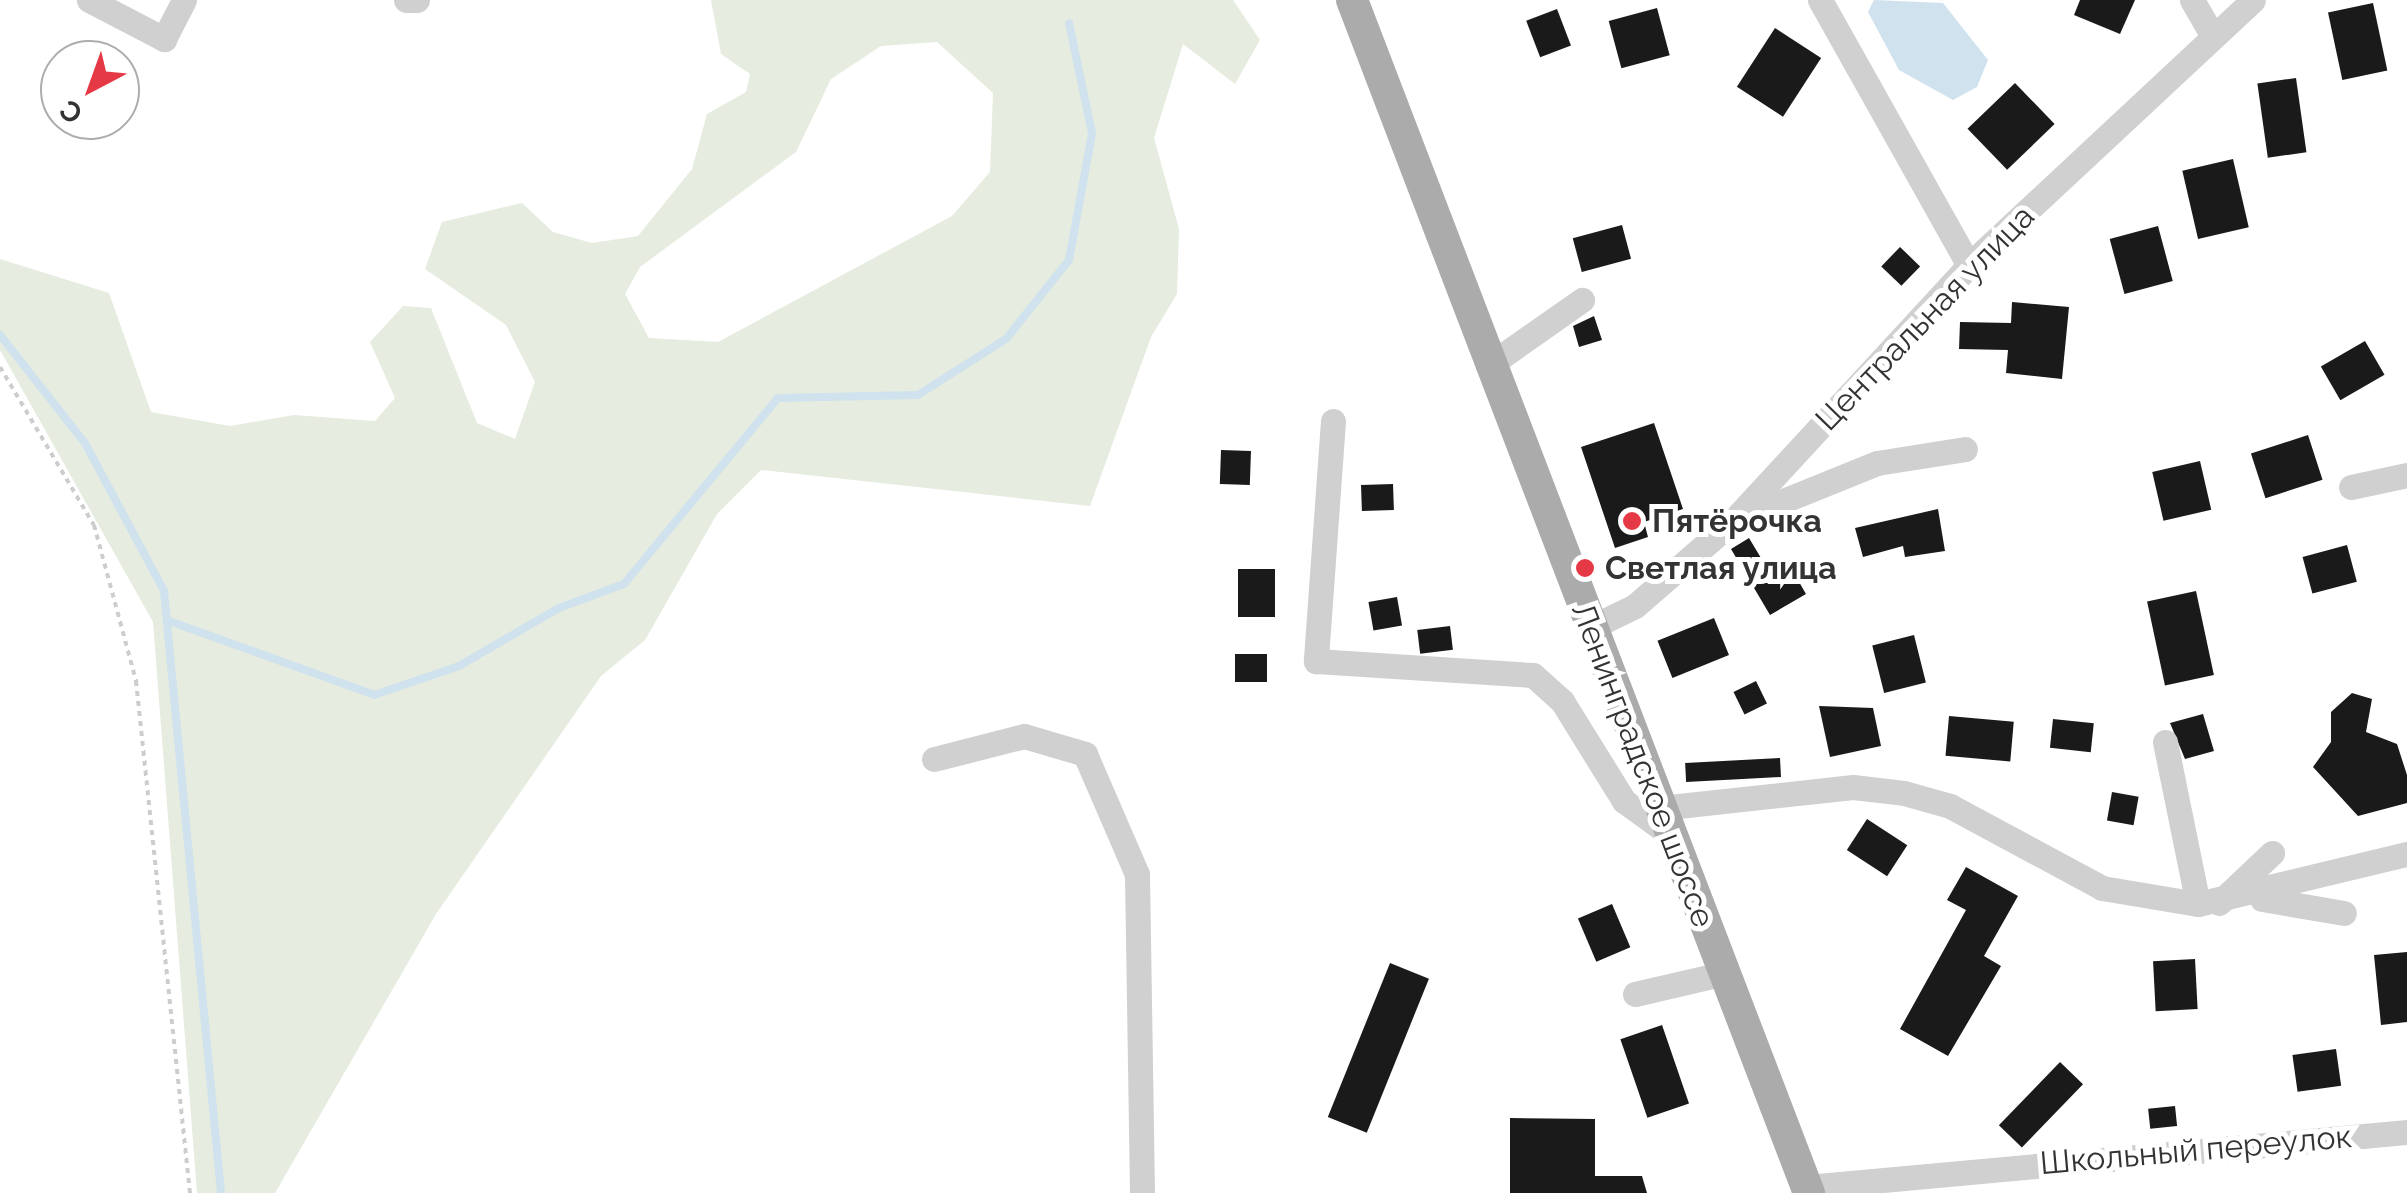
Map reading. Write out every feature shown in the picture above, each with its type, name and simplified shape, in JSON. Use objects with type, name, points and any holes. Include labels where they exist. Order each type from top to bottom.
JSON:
[{"type":"main road","name":"Ленинградское шоссе","points":[[1352,0],[1488,366],[1808,1190]]},
{"type":"street","points":[[89,0],[164,38],[184,0]]},
{"type":"street","points":[[406,0],[417,0]]},
{"type":"street","points":[[1820,0],[1969,265]]},
{"type":"street","points":[[2192,0],[2212,34]]},
{"type":"street","name":"Центральная улица","points":[[1592,627],[1635,606],[1734,520],[1969,265],[2212,34],[2253,0]]},
{"type":"street","points":[[1488,366],[1582,300]]},
{"type":"street","points":[[1334,420],[1316,661],[1533,675],[1562,701],[1624,800],[1664,821],[1835,788],[1904,793],[1950,806],[2102,888],[2208,904],[2407,854]]},
{"type":"street","points":[[1734,520],[1877,463],[1965,450]]},
{"type":"street","points":[[2351,487],[2407,475]]},
{"type":"street","points":[[934,759],[1024,736],[1085,754],[1137,874],[1142,1193]]},
{"type":"street","points":[[2165,742],[2208,904]]},
{"type":"street","points":[[2208,904],[2272,853]]},
{"type":"street","points":[[2248,897],[2344,913]]},
{"type":"street","points":[[1635,994],[1721,974]]},
{"type":"street","name":"Школьный переулок","points":[[1808,1190],[2407,1132]]},
{"type":"path","points":[[0,367],[94,526],[136,681],[190,1193]]},
{"type":"shaded area","points":[[711,0],[1233,0],[1260,40],[1235,84],[1183,44],[1154,138],[1179,229],[1177,294],[1151,337],[1090,506],[761,470],[717,514],[645,640],[601,676],[436,914],[275,1193],[197,1193],[153,622],[0,350],[0,259],[109,293],[151,412],[230,426],[294,415],[375,421],[395,398],[370,342],[403,306],[431,308],[477,423],[515,439],[535,382],[506,325],[425,269],[442,222],[522,203],[553,232],[592,243],[638,236],[692,169],[707,114],[746,92],[750,74],[721,54]],"holes":[[[937,42],[993,93],[990,172],[952,216],[718,342],[649,338],[625,294],[640,267],[796,152],[831,79],[881,46]]]},
{"type":"water","points":[[1874,0],[1943,3],[1988,60],[1977,87],[1953,100],[1899,70],[1868,12]]},
{"type":"building","points":[[2080,0],[2135,0],[2120,34],[2074,15]]},
{"type":"building","points":[[2373,3],[2387,70],[2342,80],[2328,13]]},
{"type":"building","points":[[1657,8],[1670,55],[1621,68],[1609,21]]},
{"type":"building","points":[[1557,9],[1571,45],[1540,57],[1526,21]]},
{"type":"building","points":[[1775,28],[1821,58],[1783,117],[1737,87]]},
{"type":"building","points":[[2296,78],[2306,152],[2268,158],[2257,83]]},
{"type":"building","points":[[2015,83],[2055,124],[2007,170],[1968,129]]},
{"type":"building","points":[[2233,159],[2249,227],[2198,239],[2182,171]]},
{"type":"building","points":[[1622,225],[1631,259],[1582,272],[1573,238]]},
{"type":"building","points":[[2158,226],[2173,281],[2124,294],[2110,239]]},
{"type":"building","points":[[1900,247],[1920,266],[1901,286],[1881,266]]},
{"type":"building","points":[[2012,302],[2069,307],[2062,379],[2006,373],[2008,350],[1959,349],[1960,322],[2011,323]]},
{"type":"building","points":[[1594,316],[1602,340],[1579,347],[1573,326]]},
{"type":"building","points":[[2365,341],[2384,375],[2340,400],[2321,366]]},
{"type":"building","points":[[1654,423],[1683,509],[1644,522],[1648,537],[1615,548],[1581,447]]},
{"type":"building","points":[[2308,435],[2323,480],[2265,498],[2251,454]]},
{"type":"building","points":[[1221,450],[1251,451],[1250,485],[1220,484]]},
{"type":"building","points":[[2200,461],[2211,510],[2164,521],[2152,472]]},
{"type":"building","points":[[1393,484],[1394,510],[1362,511],[1361,485]]},
{"type":"building","points":[[1938,509],[1945,551],[1905,557],[1903,546],[1863,557],[1855,528]]},
{"type":"building","points":[[1749,538],[1773,578],[1791,568],[1806,594],[1770,615],[1731,549]]},
{"type":"building","points":[[2347,545],[2357,582],[2312,594],[2303,557]]},
{"type":"building","points":[[1238,569],[1275,569],[1275,617],[1238,617]]},
{"type":"building","points":[[2196,591],[2214,675],[2165,686],[2147,601]]},
{"type":"building","points":[[1397,597],[1402,626],[1373,631],[1368,602]]},
{"type":"building","points":[[1714,618],[1729,655],[1672,678],[1657,641]]},
{"type":"building","points":[[1450,626],[1453,650],[1420,654],[1417,630]]},
{"type":"building","points":[[1914,635],[1926,683],[1884,693],[1872,645]]},
{"type":"building","points":[[1235,654],[1267,654],[1267,682],[1235,682]]},
{"type":"building","points":[[1756,681],[1767,703],[1744,714],[1734,692]]},
{"type":"building","points":[[2352,693],[2372,699],[2366,732],[2397,744],[2407,775],[2407,803],[2358,816],[2313,767],[2331,742],[2331,712]]},
{"type":"building","points":[[1819,706],[1873,708],[1881,746],[1830,757]]},
{"type":"building","points":[[2203,714],[2214,751],[2185,759],[2170,723]]},
{"type":"building","points":[[1949,716],[2014,722],[2010,762],[1946,756]]},
{"type":"building","points":[[2053,719],[2094,723],[2091,752],[2050,748]]},
{"type":"building","points":[[1780,758],[1781,777],[1686,782],[1685,763]]},
{"type":"building","points":[[2112,792],[2139,797],[2134,825],[2107,821]]},
{"type":"building","points":[[1867,819],[1907,845],[1887,876],[1847,850]]},
{"type":"building","points":[[1966,867],[2018,896],[1984,956],[2001,966],[1948,1056],[1900,1029],[1966,910],[1947,900]]},
{"type":"building","points":[[1612,904],[1630,947],[1596,962],[1578,918]]},
{"type":"building","points":[[2407,952],[2407,1022],[2381,1025],[2374,955]]},
{"type":"building","points":[[2195,959],[2198,1009],[2156,1011],[2153,961]]},
{"type":"building","points":[[1390,963],[1429,979],[1367,1133],[1328,1117]]},
{"type":"building","points":[[1662,1025],[1689,1103],[1647,1118],[1620,1039]]},
{"type":"building","points":[[2336,1049],[2341,1086],[2298,1092],[2292,1055]]},
{"type":"building","points":[[2060,1062],[2083,1084],[2022,1148],[1999,1125]]},
{"type":"building","points":[[2175,1106],[2177,1126],[2150,1129],[2148,1109]]},
{"type":"building","points":[[1510,1118],[1595,1119],[1595,1176],[1642,1176],[1647,1193],[1510,1193]]},
{"type":"waterway","points":[[169,621],[374,695],[459,666],[559,608],[624,584],[778,398],[918,395],[1006,339],[1069,260],[1092,133],[1069,23]]},
{"type":"waterway","points":[[0,335],[85,443],[164,591],[221,1193]]},
{"type":"place","name":"Пятёрочка","points":[[1632,521]]},
{"type":"place","name":"Светлая улица","points":[[1585,568]]}]
